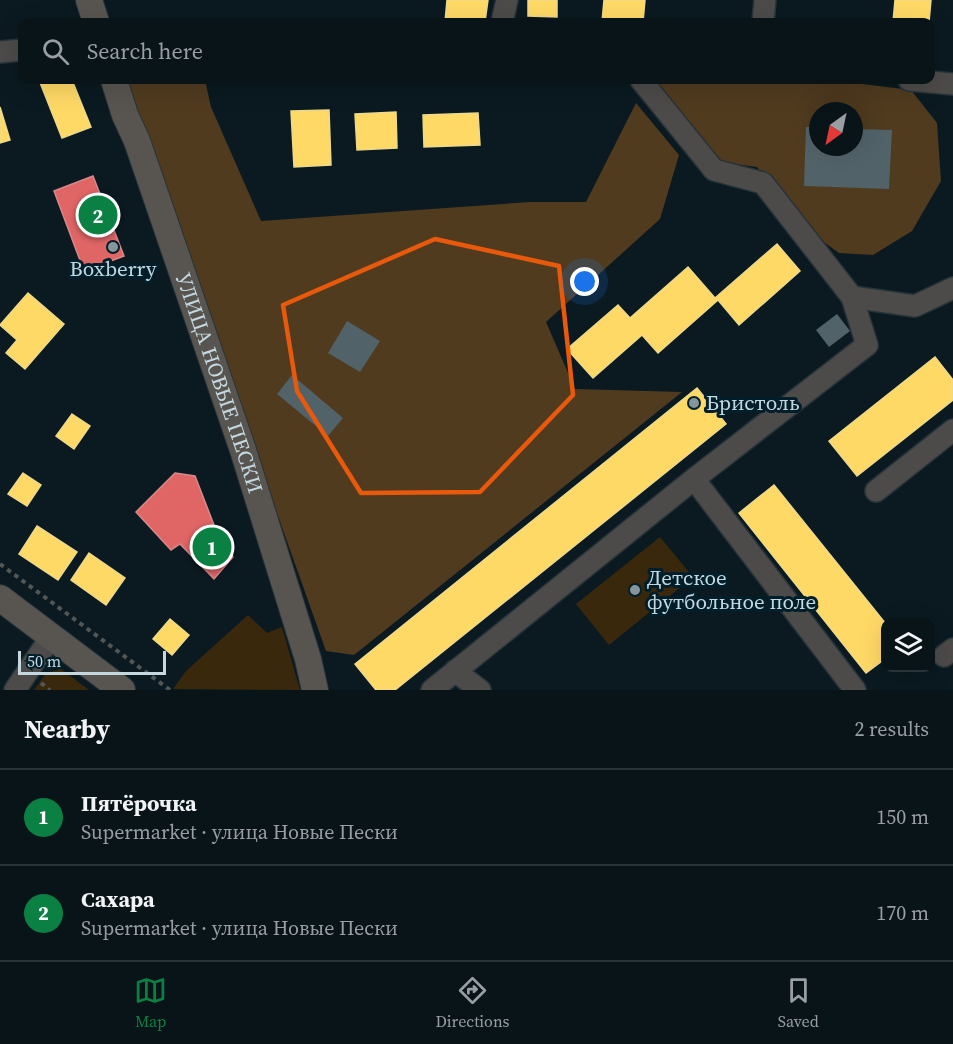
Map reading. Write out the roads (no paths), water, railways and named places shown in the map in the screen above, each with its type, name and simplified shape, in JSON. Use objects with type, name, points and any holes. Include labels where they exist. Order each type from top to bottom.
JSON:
[{"type":"main road","points":[[89,0],[95,18]]},
{"type":"main road","name":"УЛИЦА НОВЫЕ ПЕСКИ","points":[[115,84],[243,450],[308,659],[315,690]]},
{"type":"main road","points":[[0,598],[122,690]]},
{"type":"street","points":[[503,18],[507,0]]},
{"type":"street","points":[[763,18],[765,0]]},
{"type":"street","points":[[0,52],[18,50]]},
{"type":"street","points":[[935,82],[953,84]]},
{"type":"street","points":[[432,690],[694,479],[867,345],[852,297],[763,183],[714,170],[644,84]]},
{"type":"street","points":[[852,297],[915,306],[953,288]]},
{"type":"street","points":[[876,491],[953,430]]},
{"type":"street","points":[[694,479],[855,690]]},
{"type":"street","points":[[15,690],[51,637]]},
{"type":"street","points":[[455,671],[480,690]]},
{"type":"place","name":"Сахара","points":[[98,215]]},
{"type":"place","name":"Boxberry","points":[[113,247]]},
{"type":"place","name":"Бристоль","points":[[694,403]]},
{"type":"place","name":"Пятёрочка","points":[[212,547]]},
{"type":"place","name":"Детское футбольное поле","points":[[635,590]]}]
